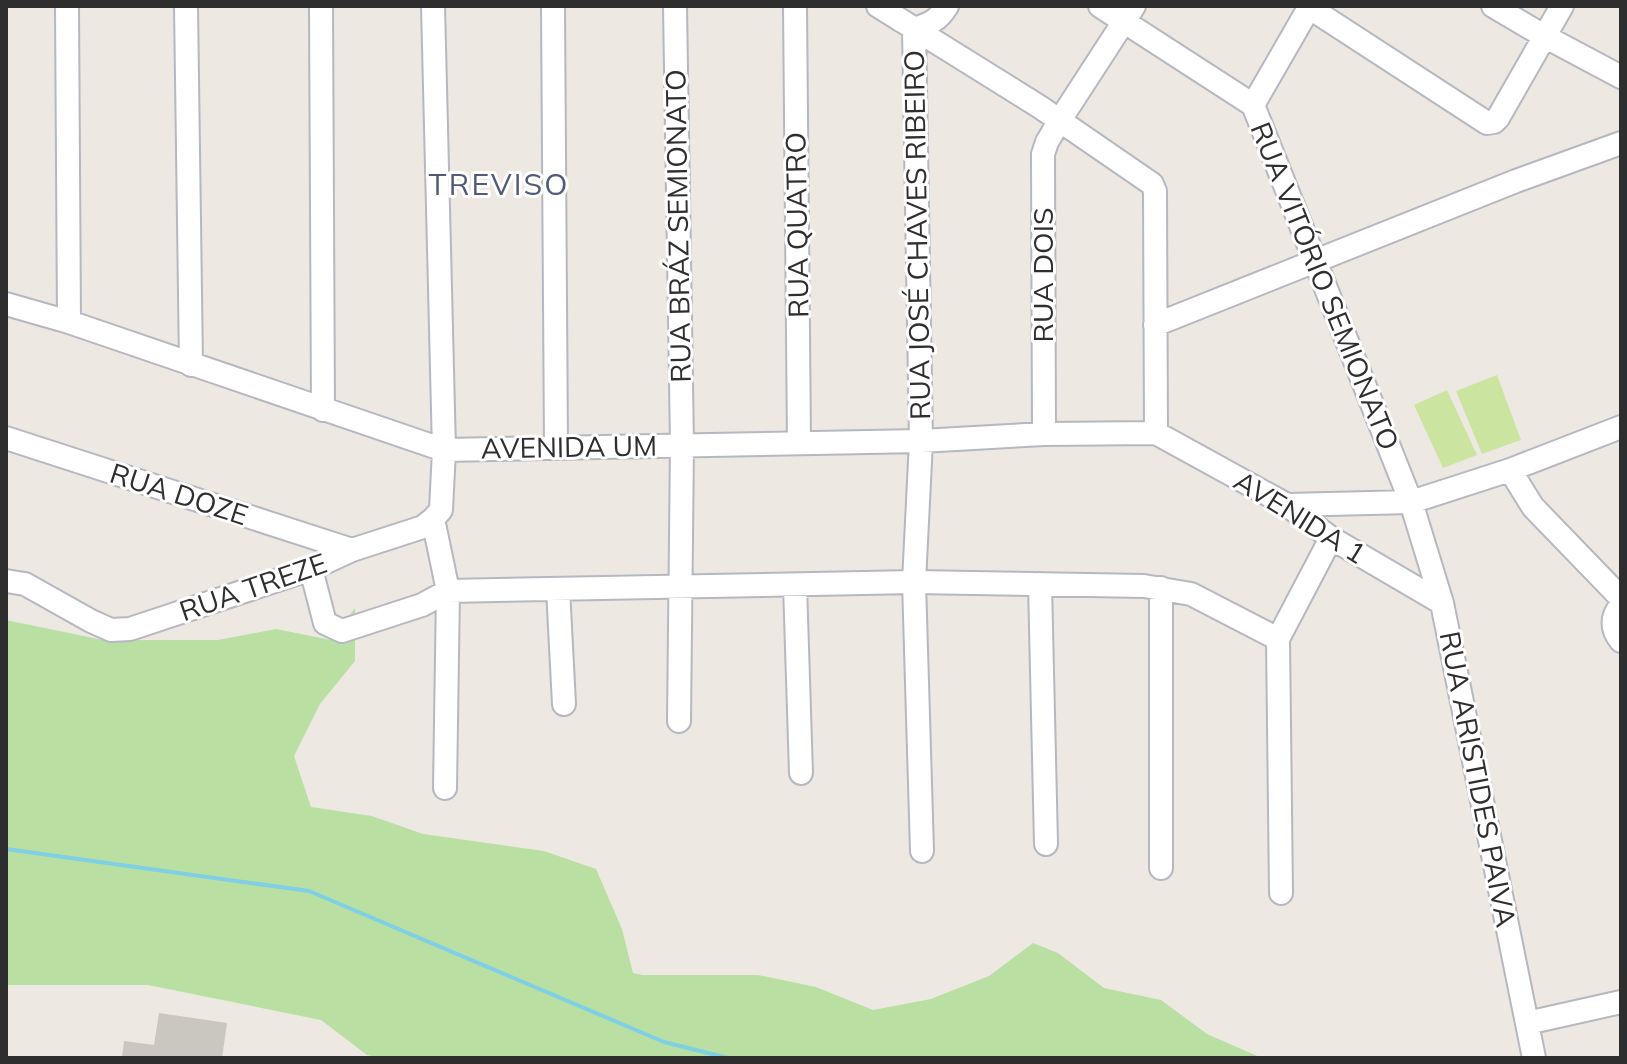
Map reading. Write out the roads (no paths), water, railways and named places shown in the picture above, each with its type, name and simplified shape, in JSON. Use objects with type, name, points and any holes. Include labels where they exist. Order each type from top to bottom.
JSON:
[{"type":"street","points":[[67,6],[69,322]]},
{"type":"street","points":[[186,6],[191,365]]},
{"type":"street","points":[[321,6],[323,410]]},
{"type":"street","points":[[433,6],[444,450],[441,510],[433,519],[448,591],[445,788]]},
{"type":"street","points":[[553,6],[556,447]]},
{"type":"street","name":"RUA BRÁZ SEMIONATO","points":[[675,6],[682,445],[679,721]]},
{"type":"street","name":"RUA QUATRO","points":[[795,6],[799,443]]},
{"type":"street","points":[[878,6],[1060,120],[1152,184],[1155,191],[1156,433]]},
{"type":"street","points":[[914,29],[933,23],[947,6]]},
{"type":"street","name":"RUA VITÓRIO SEMIONATO","points":[[1100,6],[1129,14],[1253,105],[1411,502]]},
{"type":"street","points":[[1253,105],[1309,6],[1487,123],[1494,122],[1562,6]]},
{"type":"street","points":[[1493,6],[1621,77]]},
{"type":"street","name":"RUA DOIS","points":[[1044,434],[1043,154],[1060,120],[1129,14]]},
{"type":"street","name":"RUA JOSÉ CHAVES RIBEIRO","points":[[914,29],[921,441],[914,582],[922,851]]},
{"type":"street","points":[[1155,325],[1516,181],[1621,143]]},
{"type":"street","name":"AVENIDA UM","points":[[6,304],[69,322],[444,450],[1156,433]]},
{"type":"street","points":[[1287,505],[1411,502],[1510,470],[1621,427]]},
{"type":"street","name":"AVENIDA 1","points":[[1156,433],[1287,505],[1331,538],[1442,603]]},
{"type":"street","name":"RUA DOZE","points":[[6,438],[352,550]]},
{"type":"street","points":[[1510,470],[1533,507],[1621,598]]},
{"type":"street","name":"RUA ARISTIDES PAIVA","points":[[1411,502],[1442,603],[1534,1058]]},
{"type":"street","name":"RUA TREZE","points":[[6,581],[25,584],[111,630],[130,629],[311,569],[352,550],[423,527],[433,519]]},
{"type":"street","points":[[1281,893],[1278,639],[1331,538]]},
{"type":"street","points":[[311,569],[325,623],[342,631],[422,605],[448,591],[914,582],[1161,588],[1191,594],[1278,639]]},
{"type":"street","points":[[1040,584],[1046,844]]},
{"type":"street","points":[[795,585],[801,773]]},
{"type":"street","points":[[1161,588],[1161,868]]},
{"type":"street","points":[[558,589],[564,704]]},
{"type":"street","points":[[1621,605],[1615,612],[1613,626],[1621,641]]},
{"type":"street","points":[[1527,1023],[1621,1002]]},
{"type":"waterway","points":[[6,849],[309,891],[664,1042],[728,1058]]},
{"type":"district","name":"TREVISO","points":[[499,185]]}]
